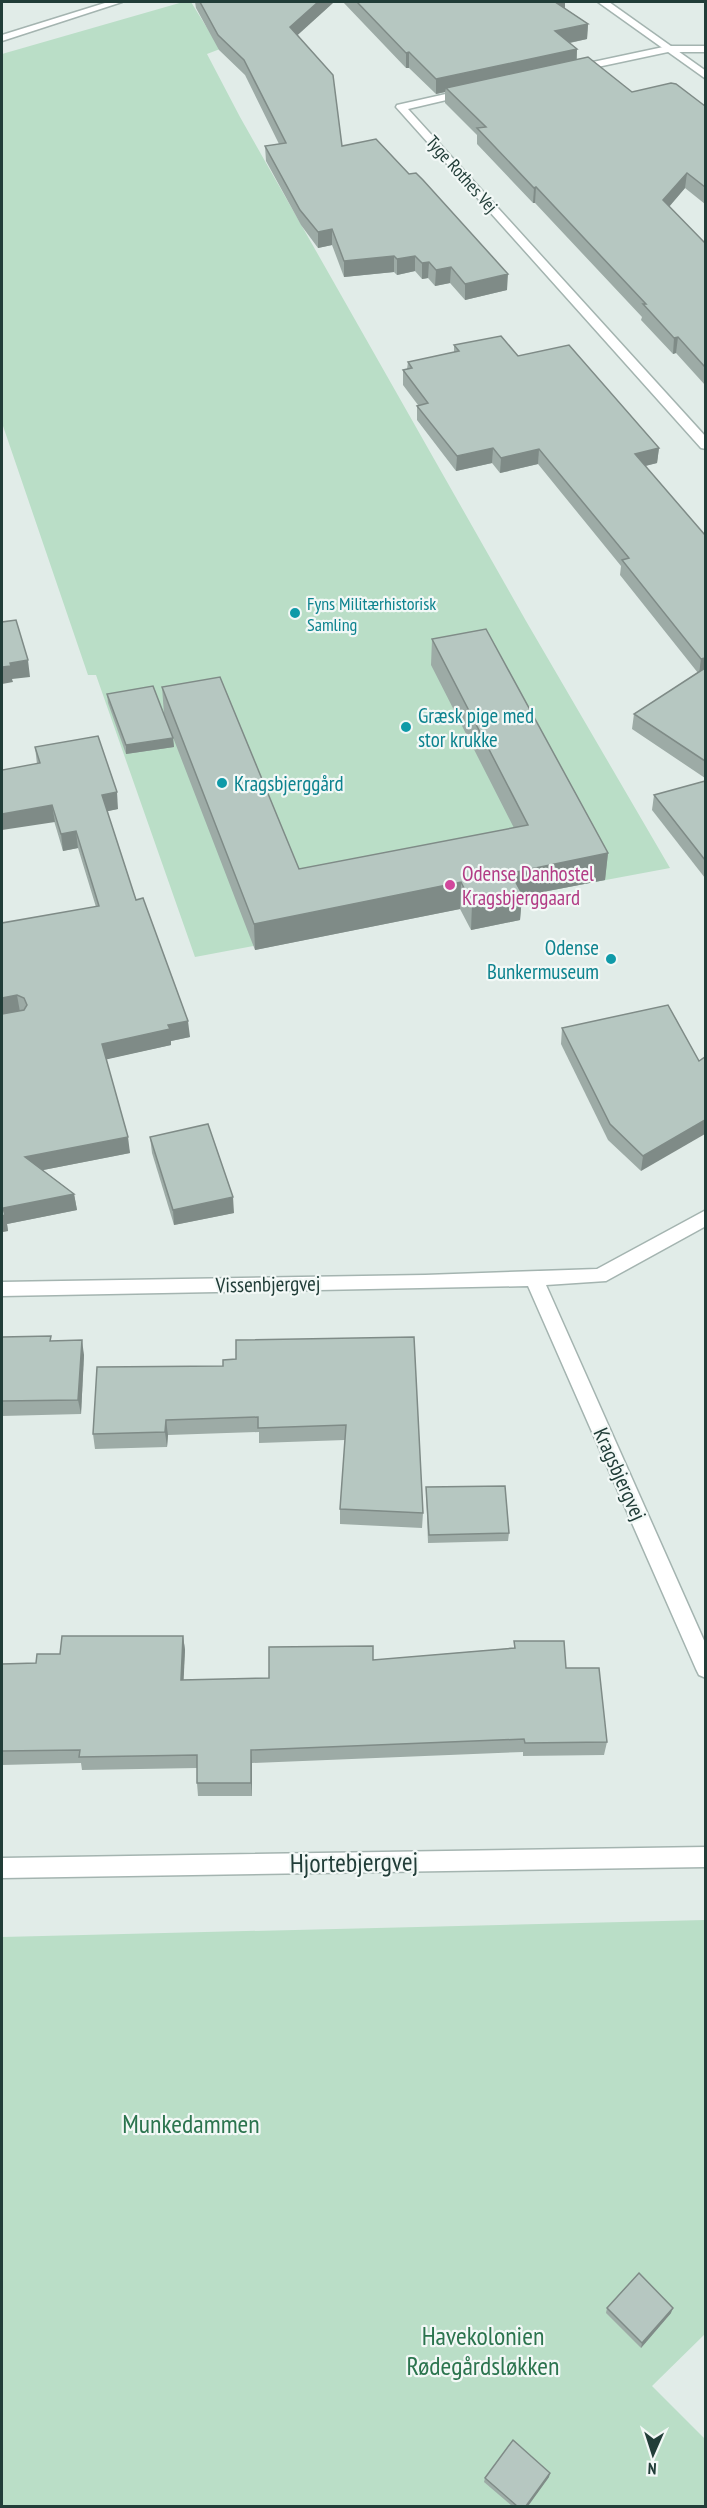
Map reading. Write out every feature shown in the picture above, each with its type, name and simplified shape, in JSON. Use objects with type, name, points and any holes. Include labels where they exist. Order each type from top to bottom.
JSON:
[{"type":"street","points":[[2,38],[117,2]]},
{"type":"street","points":[[603,2],[705,76]]},
{"type":"street","points":[[558,73],[668,49],[705,49]]},
{"type":"street","name":"Tyge Rothes Vej","points":[[480,90],[401,107],[705,445]]},
{"type":"street","name":"Vissenbjergvej","points":[[2,1289],[600,1276],[705,1217]]},
{"type":"street","name":"Kragsbjergvej","points":[[534,1278],[705,1669]]},
{"type":"street","name":"Hjortebjergvej","points":[[2,1868],[705,1857]]},
{"type":"green space","points":[[183,2],[191,2],[220,49],[207,54],[240,117],[526,621],[670,868],[195,957],[96,675],[88,675],[2,423],[2,54]]},
{"type":"green space","name":"Munkedammen","points":[[705,1920],[705,2334],[652,2386],[705,2439],[705,2506],[2,2506],[2,1937]]},
{"type":"building","points":[[200,2],[318,2],[290,27],[333,75],[342,146],[376,139],[409,174],[416,173],[423,180],[508,274],[465,284],[451,267],[436,270],[429,262],[422,263],[415,256],[344,261],[332,229],[318,232],[300,210],[265,146],[286,143],[244,60],[218,35]]},
{"type":"building","points":[[357,2],[555,2],[588,24],[555,31],[577,49],[436,79],[409,52],[406,53]]},
{"type":"building","points":[[588,57],[632,92],[671,83],[676,84],[705,106],[705,187],[687,173],[663,200],[705,243],[705,367],[678,337],[674,338],[643,304],[646,304],[477,128],[486,127],[446,88]]},
{"type":"building","points":[[501,336],[518,356],[569,345],[659,448],[635,454],[705,535],[705,658],[701,659],[622,560],[629,558],[539,449],[501,458],[493,448],[457,456],[417,406],[428,403],[403,370],[412,368],[408,362],[459,351],[454,345]]},
{"type":"building","points":[[16,620],[28,660],[2,667],[2,622]]},
{"type":"building","name":"Kragsbjerggård","points":[[486,629],[608,853],[511,873],[522,894],[472,904],[461,882],[254,924],[162,687],[220,677],[299,869],[528,825],[432,639]]},
{"type":"building","points":[[705,668],[705,761],[634,714]]},
{"type":"building","points":[[153,686],[173,738],[126,745],[107,694]]},
{"type":"building","points":[[98,736],[117,792],[102,795],[136,900],[143,898],[188,1021],[168,1025],[170,1029],[102,1044],[128,1137],[25,1157],[74,1194],[3,1208],[5,1215],[2,1216],[2,1014],[24,1010],[27,1005],[24,998],[17,995],[2,998],[2,923],[99,906],[76,831],[61,834],[52,805],[2,814],[2,770],[40,763],[35,747]]},
{"type":"building","points":[[705,781],[705,860],[654,795]]},
{"type":"building","points":[[668,1005],[699,1061],[705,1057],[705,1120],[643,1156],[610,1124],[562,1028]]},
{"type":"building","points":[[208,1124],[233,1197],[173,1210],[150,1137]]},
{"type":"building","points":[[51,1336],[50,1341],[82,1340],[78,1400],[2,1401],[2,1337]]},
{"type":"building","points":[[414,1337],[423,1513],[340,1509],[346,1425],[258,1428],[258,1417],[166,1420],[165,1432],[93,1434],[97,1367],[223,1366],[223,1360],[236,1359],[236,1340]]},
{"type":"building","points":[[505,1486],[509,1533],[429,1535],[426,1487]]},
{"type":"building","points":[[62,1636],[183,1636],[181,1680],[269,1678],[269,1647],[373,1646],[373,1660],[515,1648],[514,1641],[564,1641],[566,1668],[599,1668],[607,1742],[525,1743],[524,1739],[251,1750],[251,1783],[197,1783],[197,1755],[79,1757],[80,1750],[2,1751],[2,1664],[36,1663],[37,1654],[60,1654]]},
{"type":"building","points":[[639,2273],[673,2308],[642,2343],[607,2308]]},
{"type":"building","points":[[513,2440],[550,2473],[526,2506],[517,2506],[485,2478]]},
{"type":"place","name":"Fyns Militærhistorisk Samling","points":[[295,613]]},
{"type":"place","name":"Græsk pige med stor krukke","points":[[406,727]]},
{"type":"place","name":"Kragsbjerggård","points":[[222,783]]},
{"type":"place","name":"Odense Danhostel Kragsbjerggaard","points":[[450,885]]},
{"type":"place","name":"Odense Bunkermuseum","points":[[611,959]]},
{"type":"park label","name":"Havekolonien Rødegårdsløkken","points":[[483,2350]]}]
